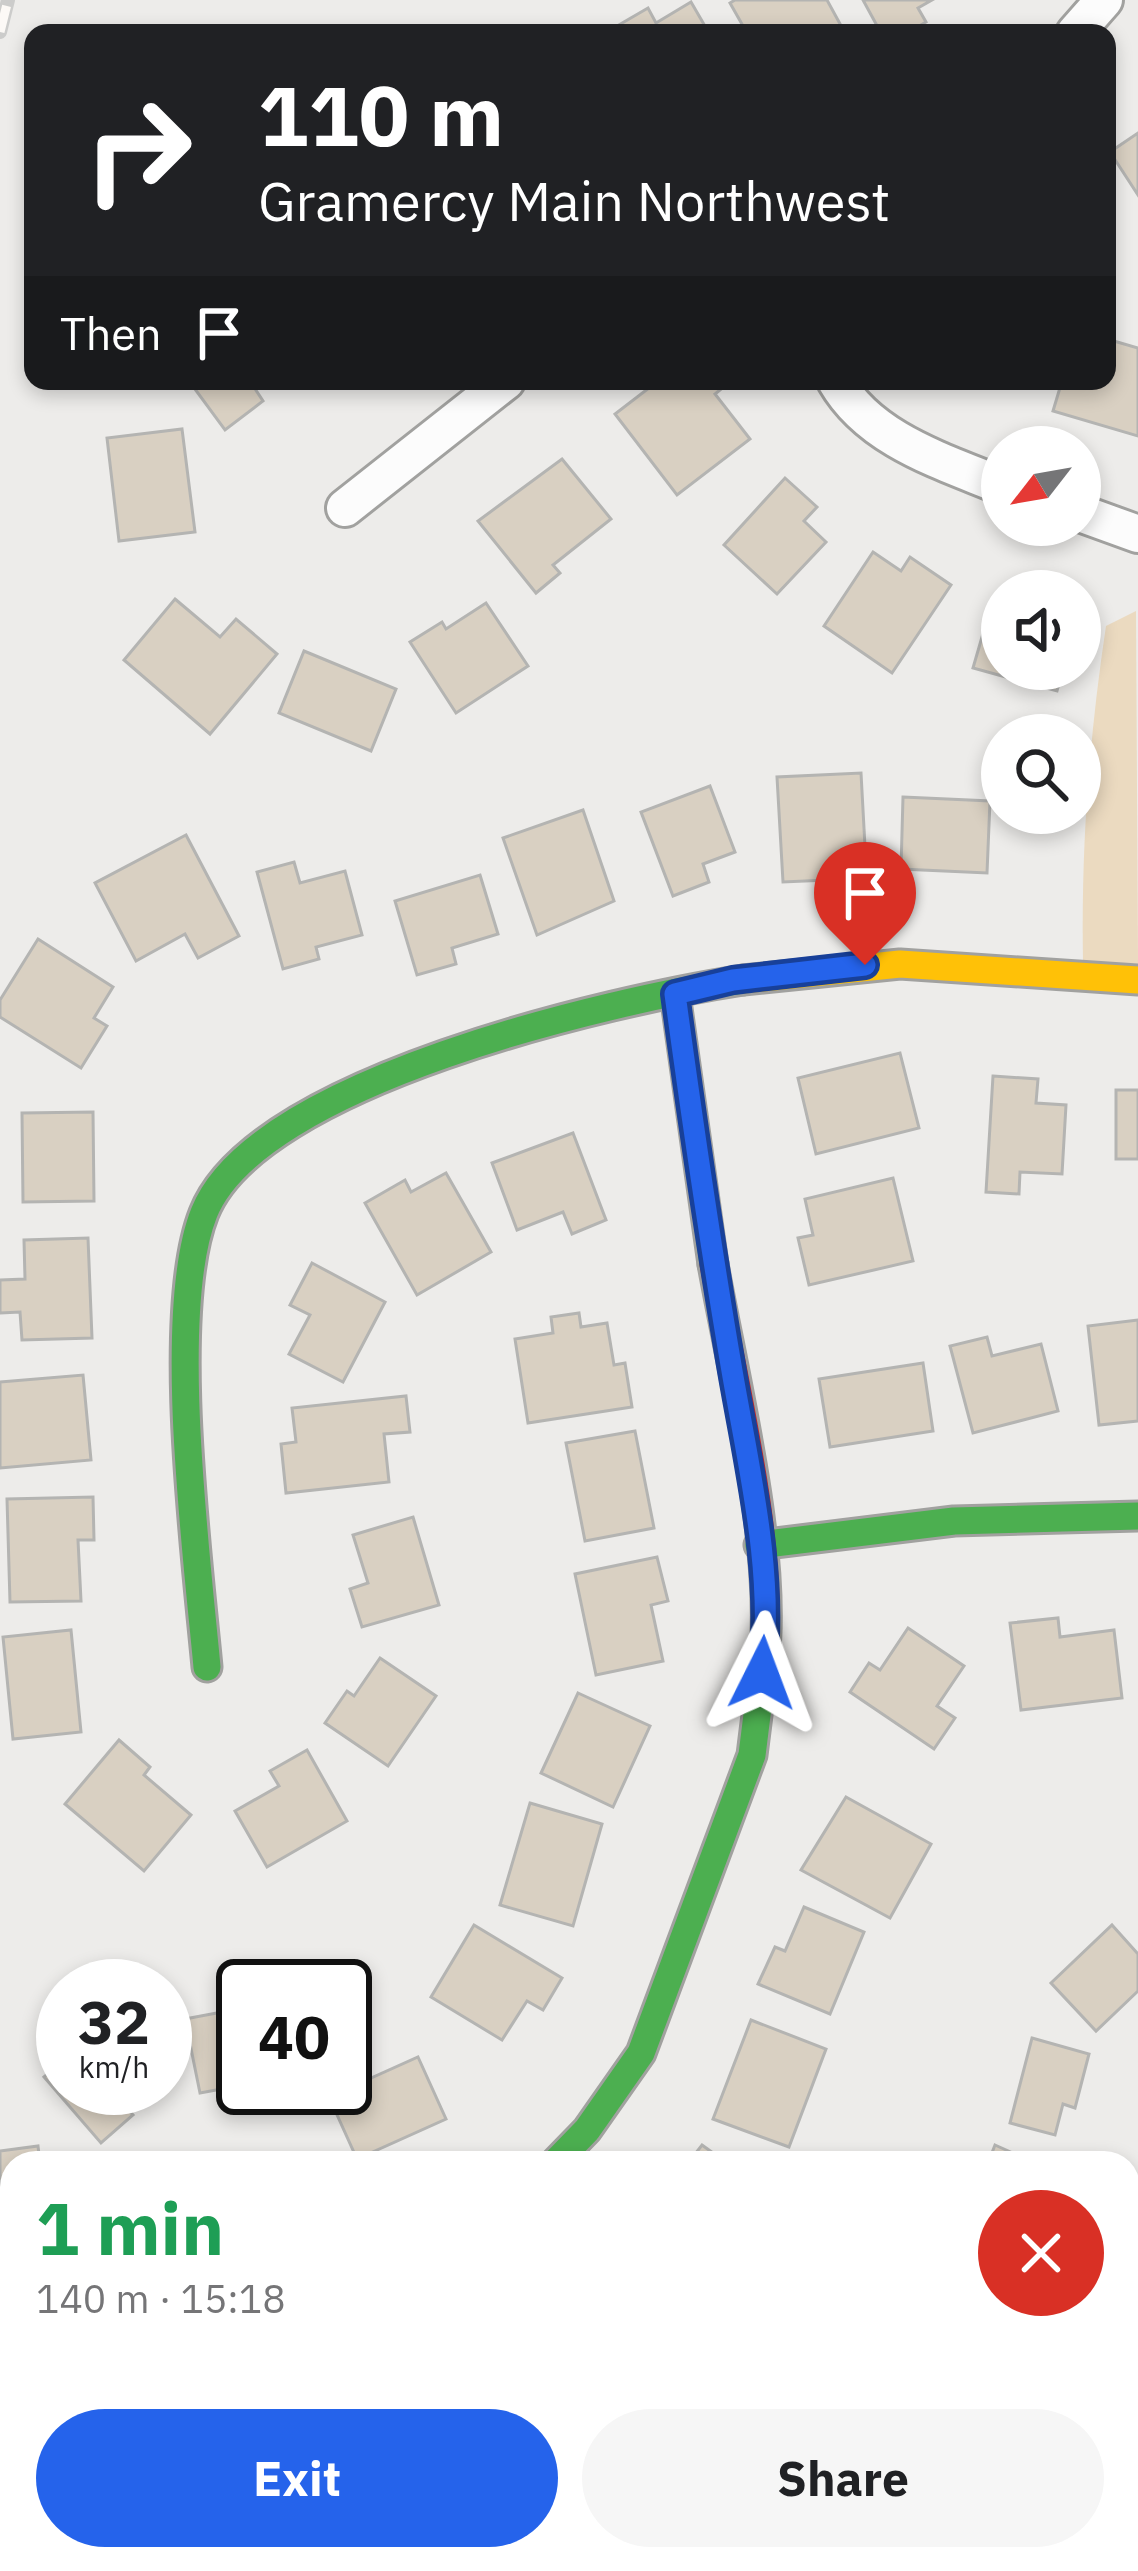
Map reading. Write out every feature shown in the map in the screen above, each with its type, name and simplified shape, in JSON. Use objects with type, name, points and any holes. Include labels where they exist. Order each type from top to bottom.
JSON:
[{"type":"street","points":[[1083,24],[1104,0]]},
{"type":"street","points":[[345,508],[495,390]]},
{"type":"street","points":[[841,390],[849,404],[901,443],[981,477]]},
{"type":"street","points":[[1101,521],[1138,534]]},
{"type":"street","points":[[207,1667],[185,1428],[191,1281],[205,1209],[232,1168],[285,1125],[381,1079],[539,1027],[733,980],[865,965],[1011,967],[1138,980]]},
{"type":"street","points":[[567,2151],[641,2053],[752,1755],[767,1632],[759,1545],[675,994]]},
{"type":"street","points":[[759,1545],[954,1521],[1138,1516]]},
{"type":"shaded area","points":[[1136,611],[1138,964],[1083,961],[1085,834],[1101,834],[1101,714],[1095,714],[1106,626]]},
{"type":"building","points":[[827,0],[840,24],[742,24],[730,3]]},
{"type":"building","points":[[863,0],[932,0],[918,8],[926,22],[923,24],[876,24]]},
{"type":"building","points":[[691,2],[704,24],[620,24],[648,8],[656,23]]},
{"type":"building","points":[[1138,133],[1138,195],[1116,161],[1116,148]]},
{"type":"building","points":[[1116,342],[1138,348],[1138,436],[1053,411],[1059,390],[1116,390]]},
{"type":"building","points":[[196,390],[256,390],[263,401],[225,430]]},
{"type":"building","points":[[646,390],[720,390],[715,394],[750,439],[677,495],[615,414]]},
{"type":"building","points":[[182,429],[195,532],[119,541],[107,438]]},
{"type":"building","points":[[562,459],[611,519],[553,565],[560,573],[536,593],[478,521]]},
{"type":"building","points":[[785,478],[817,507],[804,521],[826,542],[777,594],[724,545]]},
{"type":"building","points":[[873,552],[901,571],[910,557],[951,585],[892,673],[824,626]]},
{"type":"building","points":[[175,599],[220,637],[236,619],[277,654],[210,734],[124,660]]},
{"type":"building","points":[[486,603],[528,666],[456,713],[410,642],[442,622],[446,629]]},
{"type":"building","points":[[981,640],[981,670],[973,668]]},
{"type":"building","points":[[304,651],[396,689],[371,751],[279,713]]},
{"type":"building","points":[[861,773],[866,865],[826,867],[827,880],[783,882],[777,777]]},
{"type":"building","points":[[710,786],[735,852],[703,864],[709,882],[673,896],[641,812]]},
{"type":"building","points":[[903,797],[981,801],[981,834],[989,834],[987,873],[901,869]]},
{"type":"building","points":[[583,810],[614,901],[537,935],[503,838]]},
{"type":"building","points":[[186,835],[239,936],[198,958],[185,934],[136,961],[95,883]]},
{"type":"building","points":[[294,862],[300,883],[345,871],[362,935],[316,947],[319,959],[283,969],[257,872]]},
{"type":"building","points":[[480,875],[498,934],[452,948],[456,964],[417,975],[395,901]]},
{"type":"building","points":[[38,939],[113,987],[94,1018],[107,1026],[81,1068],[0,1017],[0,1000]]},
{"type":"building","points":[[900,1053],[919,1128],[816,1154],[798,1078]]},
{"type":"building","points":[[993,1076],[1038,1079],[1036,1103],[1066,1105],[1062,1174],[1020,1172],[1019,1194],[986,1192]]},
{"type":"building","points":[[1116,1090],[1138,1090],[1138,1159],[1116,1159]]},
{"type":"building","points":[[93,1112],[94,1201],[23,1202],[22,1113]]},
{"type":"building","points":[[573,1133],[606,1220],[572,1234],[563,1212],[517,1230],[492,1163]]},
{"type":"building","points":[[446,1173],[491,1252],[417,1295],[365,1203],[405,1180],[411,1192]]},
{"type":"building","points":[[893,1178],[913,1261],[809,1285],[798,1238],[813,1235],[805,1199]]},
{"type":"building","points":[[88,1238],[92,1338],[22,1340],[20,1312],[0,1313],[0,1280],[25,1279],[24,1240]]},
{"type":"building","points":[[312,1263],[385,1302],[343,1382],[289,1354],[310,1315],[290,1305]]},
{"type":"building","points":[[579,1313],[581,1327],[607,1323],[614,1365],[625,1363],[632,1407],[528,1423],[515,1339],[553,1333],[551,1317]]},
{"type":"building","points":[[1138,1320],[1138,1421],[1099,1425],[1088,1326]]},
{"type":"building","points":[[987,1337],[992,1356],[1041,1344],[1058,1411],[973,1433],[950,1346]]},
{"type":"building","points":[[923,1363],[933,1431],[830,1447],[819,1379]]},
{"type":"building","points":[[83,1375],[91,1460],[0,1468],[0,1382]]},
{"type":"building","points":[[406,1396],[410,1432],[384,1434],[389,1482],[286,1493],[281,1444],[296,1442],[292,1408]]},
{"type":"building","points":[[635,1431],[654,1528],[585,1541],[566,1443]]},
{"type":"building","points":[[93,1497],[94,1540],[78,1540],[81,1601],[10,1602],[7,1499]]},
{"type":"building","points":[[413,1517],[439,1605],[362,1627],[350,1589],[368,1583],[353,1535]]},
{"type":"building","points":[[657,1557],[668,1601],[651,1605],[663,1661],[596,1675],[575,1574]]},
{"type":"building","points":[[1058,1618],[1060,1637],[1114,1630],[1122,1698],[1021,1710],[1010,1623]]},
{"type":"building","points":[[908,1628],[964,1666],[937,1706],[955,1718],[934,1749],[850,1692],[869,1663],[880,1670]]},
{"type":"building","points":[[71,1630],[81,1732],[13,1739],[3,1637]]},
{"type":"building","points":[[380,1658],[436,1696],[388,1766],[325,1723],[347,1691],[354,1696]]},
{"type":"building","points":[[578,1693],[650,1726],[613,1807],[541,1773]]},
{"type":"building","points":[[119,1740],[150,1767],[144,1775],[191,1815],[144,1871],[65,1804]]},
{"type":"building","points":[[307,1750],[347,1821],[267,1867],[235,1811],[279,1786],[270,1771]]},
{"type":"building","points":[[846,1797],[931,1844],[890,1918],[801,1870]]},
{"type":"building","points":[[530,1803],[602,1824],[573,1926],[500,1905]]},
{"type":"building","points":[[804,1907],[864,1932],[830,2014],[758,1984],[775,1947],[785,1951]]},
{"type":"building","points":[[474,1925],[562,1978],[543,2010],[527,2001],[502,2040],[431,1997]]},
{"type":"building","points":[[1112,1925],[1138,1954],[1138,1991],[1096,2031],[1051,1983]]},
{"type":"building","points":[[216,2013],[216,2090],[200,2093],[192,2054],[192,2018]]},
{"type":"building","points":[[751,2020],[826,2049],[789,2147],[713,2119]]},
{"type":"building","points":[[1032,2038],[1089,2054],[1075,2108],[1063,2104],[1055,2135],[1010,2123]]},
{"type":"building","points":[[418,2057],[446,2119],[375,2151],[353,2151],[337,2115],[372,2115],[372,2078]]},
{"type":"building","points":[[77,2115],[133,2115],[101,2143]]},
{"type":"building","points":[[38,2146],[39,2151],[0,2151]]},
{"type":"railway","points":[[0,32],[8,0]]},
{"type":"traffic: fast","points":[[207,1667],[187,1436],[187,1310],[204,1213],[237,1166],[292,1124],[363,1087],[445,1054],[612,1006],[743,980]]},
{"type":"traffic: fast","points":[[675,994],[713,1264]]},
{"type":"traffic: fast","points":[[759,1545],[954,1521],[1138,1516]]},
{"type":"traffic: fast","points":[[567,2151],[641,2053],[752,1755],[764,1659]]},
{"type":"traffic: slow","points":[[743,980],[900,964],[1138,980]]},
{"type":"traffic: jam","points":[[713,1264],[759,1515],[764,1659]]},
{"type":"route","points":[[762,1673],[767,1632],[755,1507],[702,1198],[675,994],[733,980],[865,965]]}]
